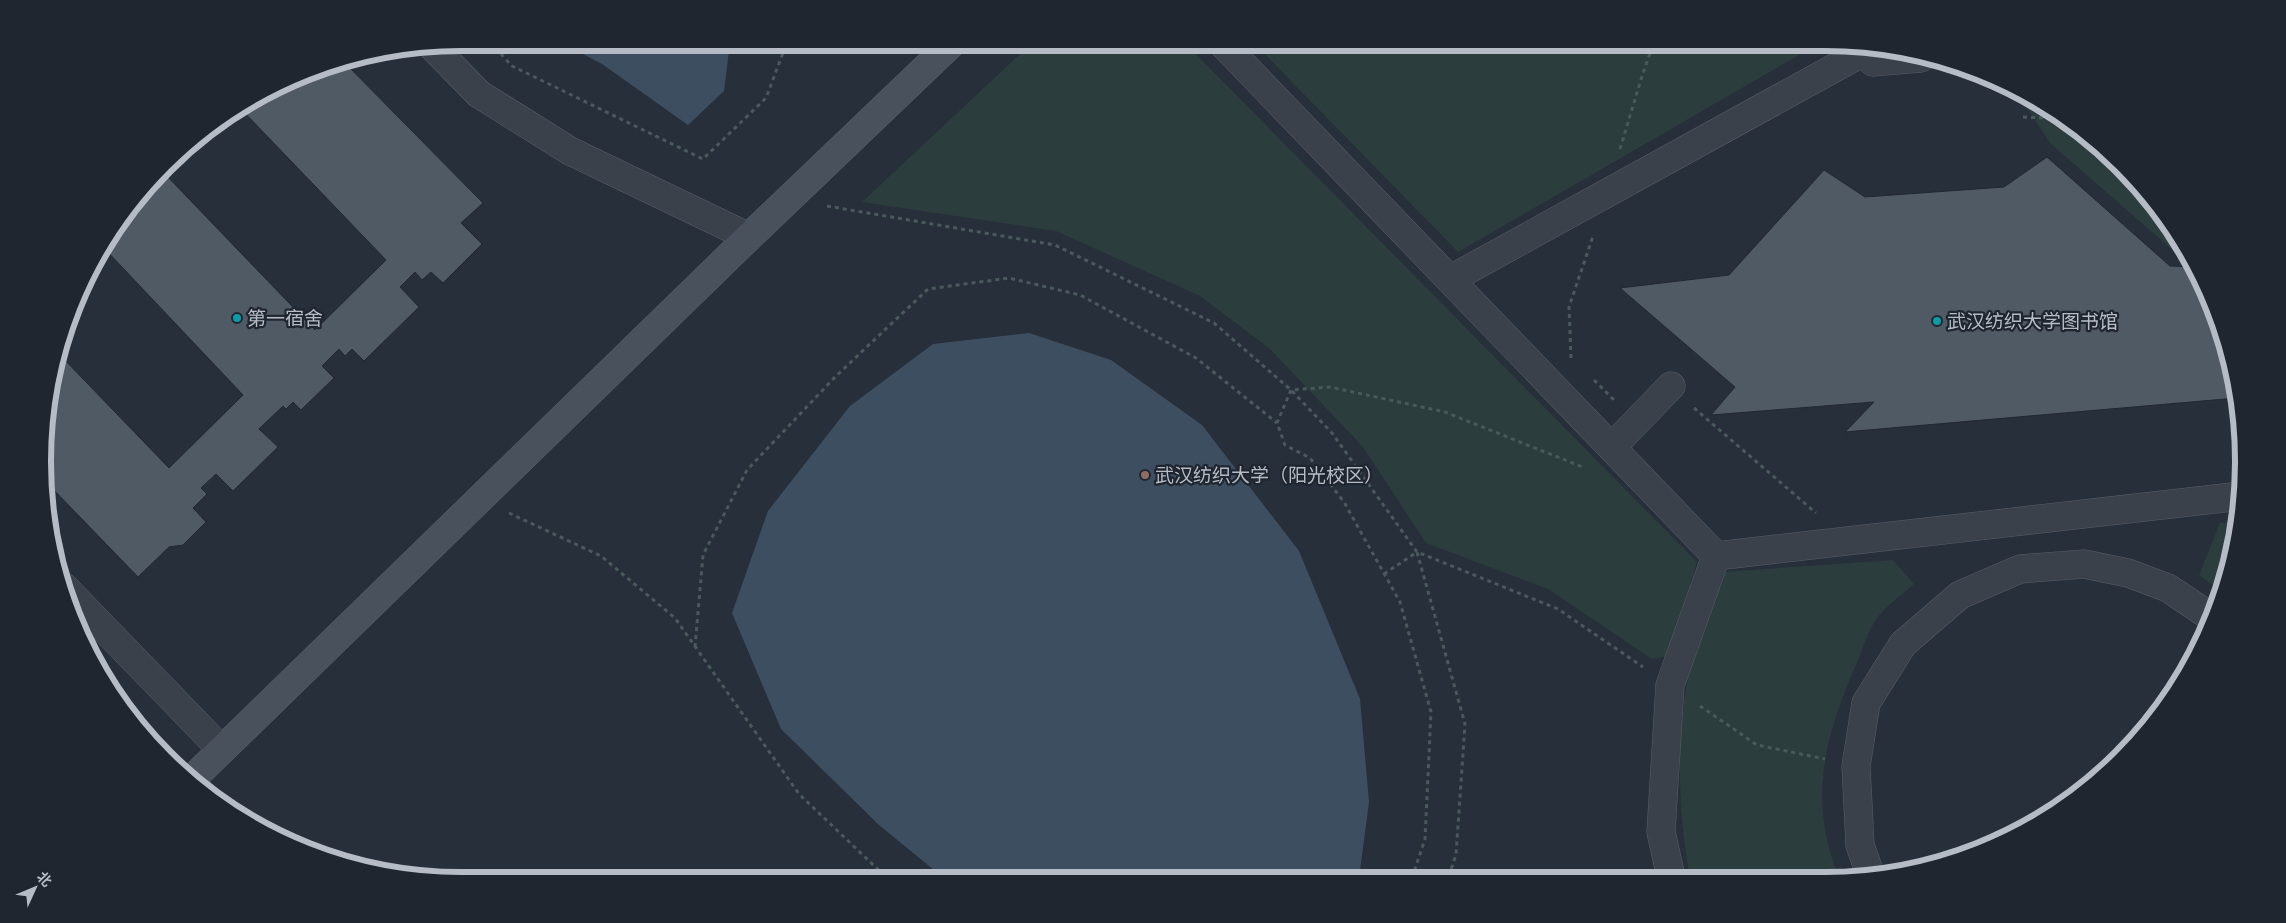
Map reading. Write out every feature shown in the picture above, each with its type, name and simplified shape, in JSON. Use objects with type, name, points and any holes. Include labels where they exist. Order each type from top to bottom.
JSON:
[{"type":"main road","points":[[196,774],[749,237],[944,51]]},
{"type":"street","points":[[1230,51],[1716,556]]},
{"type":"street","points":[[437,52],[479,94],[570,152],[749,237]]},
{"type":"street","points":[[1450,279],[1861,53]]},
{"type":"street","points":[[1872,54],[1873,62],[1906,59]]},
{"type":"street","points":[[1612,448],[1680,396]]},
{"type":"street","points":[[1716,556],[2233,497]]},
{"type":"street","points":[[1670,872],[1661,832],[1670,686],[1716,556]]},
{"type":"street","points":[[1868,869],[1860,845],[1856,766],[1866,703],[1904,644],[1960,595],[2020,569],[2084,564],[2128,573],[2168,588],[2205,614]]},
{"type":"street","points":[[75,598],[222,750]]},
{"type":"path","points":[[498,51],[512,66],[703,159],[766,98],[784,51]]},
{"type":"path","points":[[1578,365],[1571,358],[1569,307],[1608,192],[1651,51]]},
{"type":"path","points":[[2023,117],[2049,118]]},
{"type":"path","points":[[790,198],[942,227],[1055,245],[1214,323],[1291,390],[1332,433],[1418,552],[1465,724],[1456,855],[1450,872]]},
{"type":"path","points":[[695,648],[703,555],[747,470],[836,376],[928,289],[1009,278],[1080,295],[1196,358],[1278,423],[1285,445],[1310,458],[1344,502],[1400,602],[1431,712],[1425,839],[1414,872]]},
{"type":"path","points":[[1592,379],[1614,400]]},
{"type":"path","points":[[1291,390],[1330,387],[1445,412],[1590,470]]},
{"type":"path","points":[[1278,423],[1291,390]]},
{"type":"path","points":[[1680,396],[1849,541]]},
{"type":"path","points":[[480,499],[601,556],[675,618],[799,794],[881,872]]},
{"type":"path","points":[[1384,574],[1418,552]]},
{"type":"path","points":[[1418,552],[1558,609],[1757,744],[1856,766]]},
{"type":"shaded area","points":[[1023,51],[1193,51],[1697,562],[1668,656],[1652,659],[1548,589],[1426,543],[1363,447],[1270,349],[1200,296],[1056,231],[862,202]]},
{"type":"shaded area","points":[[1262,51],[1806,51],[1458,252]]},
{"type":"shaded area","points":[[2023,103],[2074,136],[2115,171],[2150,212],[2178,253],[2176,253],[2050,143]]},
{"type":"shaded area","points":[[2230,522],[2221,568],[2215,587],[2199,575],[2220,523]]},
{"type":"shaded area","points":[[1893,560],[1914,584],[1883,611],[1869,632],[1844,694],[1828,745],[1822,796],[1824,822],[1837,872],[1689,872],[1681,798],[1680,745],[1682,718],[1685,692],[1693,655],[1700,631],[1723,572]]},
{"type":"water","points":[[577,51],[729,51],[724,91],[688,125],[602,64]]},
{"type":"water","points":[[1029,333],[1111,360],[1202,425],[1299,551],[1360,699],[1369,802],[1360,872],[936,872],[879,825],[781,729],[732,613],[768,511],[850,406],[933,344]]},
{"type":"building","name":"第一宿舍","points":[[349,67],[483,203],[461,223],[482,244],[443,283],[431,272],[422,280],[415,272],[400,287],[419,307],[364,361],[352,349],[345,356],[339,349],[322,366],[334,378],[301,410],[293,402],[286,409],[283,406],[259,429],[278,447],[233,491],[216,474],[201,488],[207,494],[193,508],[206,522],[183,545],[169,547],[138,577],[52,488],[52,435],[59,381],[64,359],[169,468],[243,395],[108,253],[136,212],[167,176],[315,330],[386,260],[245,113],[305,82]]},
{"type":"building","name":"武汉纺织大学图书馆","points":[[2047,157],[2170,266],[2185,267],[2204,305],[2213,330],[2221,355],[2230,399],[1845,432],[1874,402],[1711,415],[1735,387],[1620,288],[1729,275],[1824,170],[1865,197],[2004,187]]},
{"type":"place","name":"第一宿舍","points":[[237,318]]},
{"type":"place","name":"武汉纺织大学图书馆","points":[[1937,321]]},
{"type":"place","name":"武汉纺织大学（阳光校区）","points":[[1145,475]]}]
